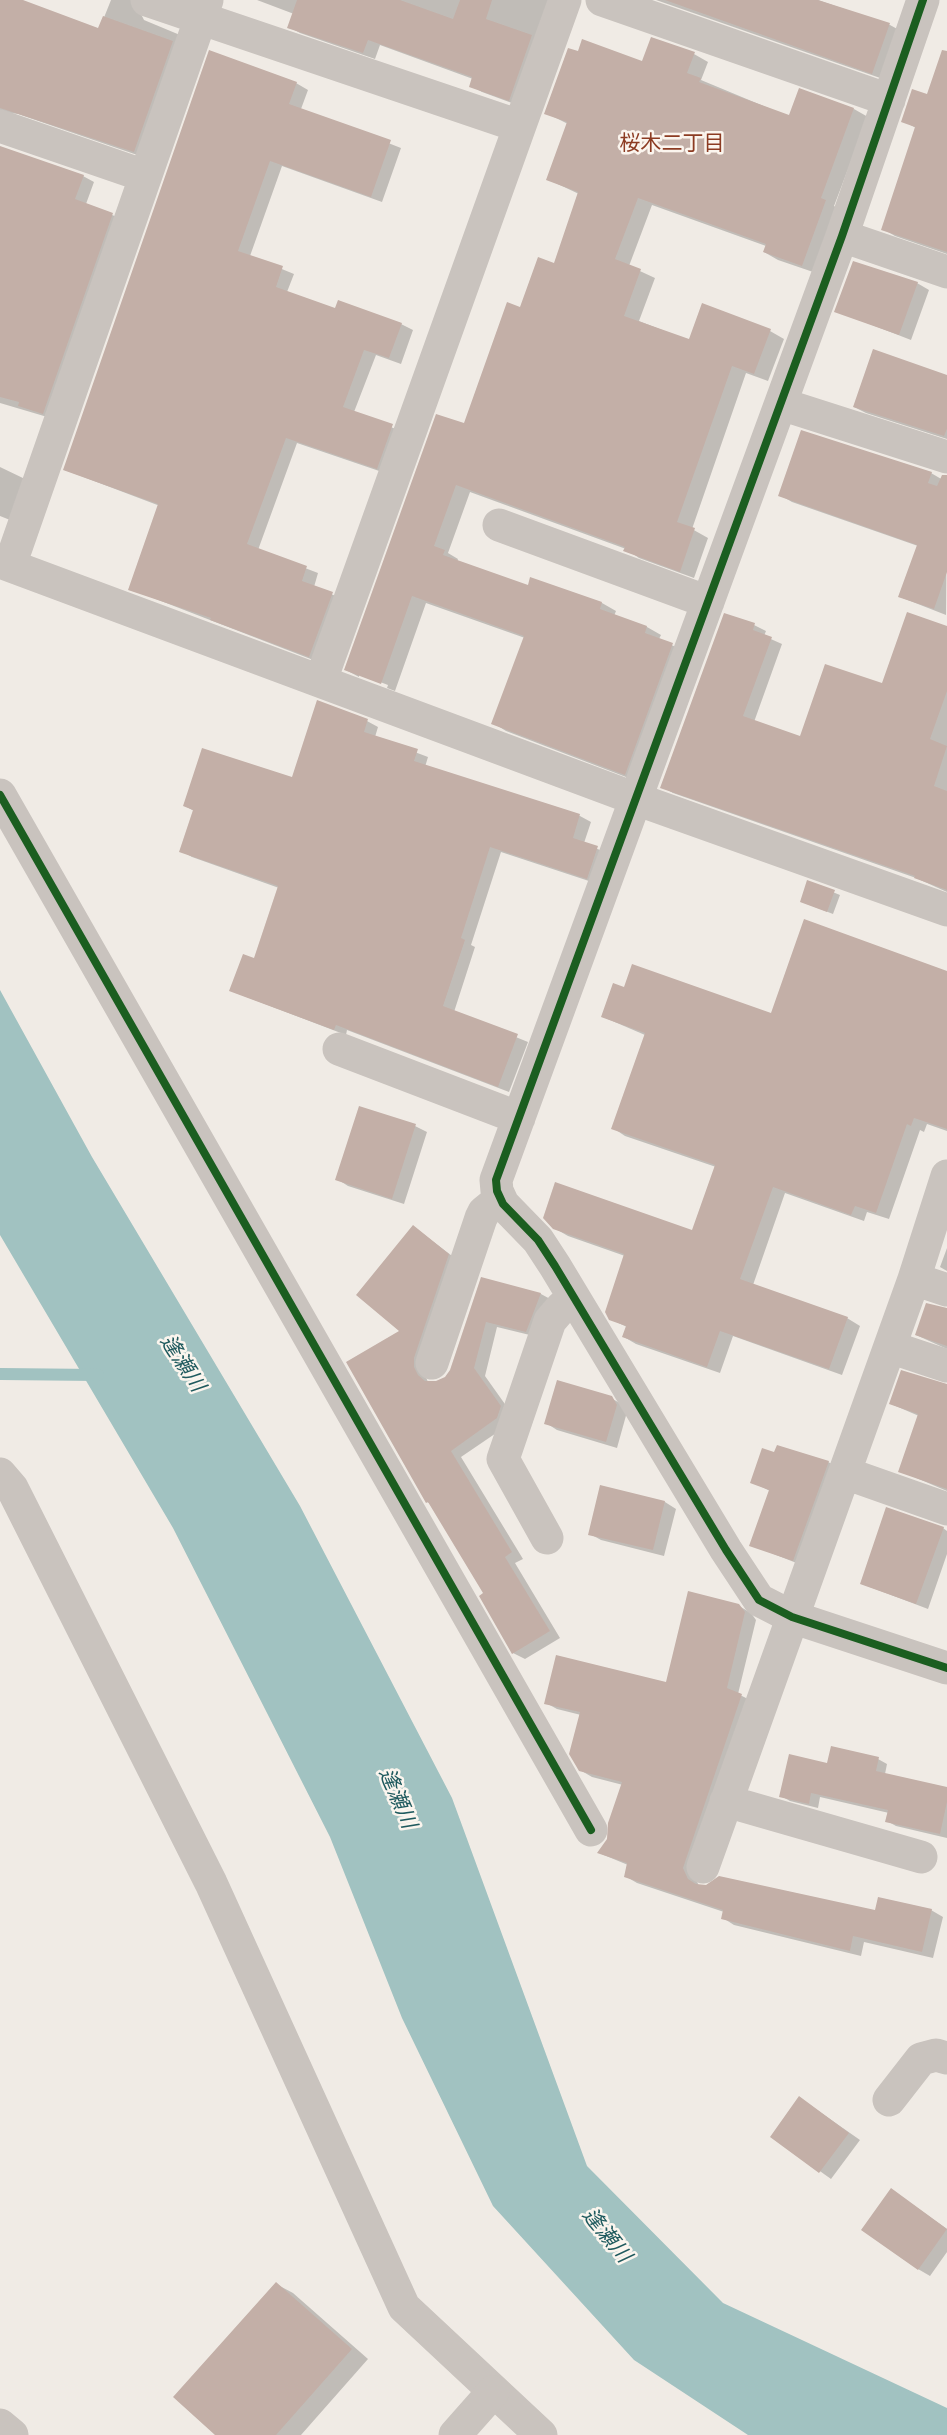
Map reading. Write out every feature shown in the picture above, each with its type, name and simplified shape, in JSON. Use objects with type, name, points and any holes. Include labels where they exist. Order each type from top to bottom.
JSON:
[{"type":"street","points":[[147,0],[204,9],[519,126]]},
{"type":"street","points":[[321,680],[565,0]]},
{"type":"street","points":[[602,0],[889,100]]},
{"type":"street","points":[[923,0],[842,236],[499,1171],[497,1191],[500,1199],[538,1240],[726,1550],[759,1600],[792,1617],[947,1668]]},
{"type":"street","points":[[204,9],[5,564],[636,799],[947,910]]},
{"type":"street","points":[[0,126],[146,176]]},
{"type":"street","points":[[842,236],[947,272]]},
{"type":"street","points":[[781,404],[947,457]]},
{"type":"street","points":[[499,525],[708,602]]},
{"type":"street","points":[[0,795],[591,1830]]},
{"type":"street","points":[[339,1049],[519,1118]]},
{"type":"street","points":[[703,1867],[890,1347],[947,1176]]},
{"type":"street","points":[[432,1363],[481,1218],[484,1212],[500,1199]]},
{"type":"street","points":[[914,1279],[947,1290]]},
{"type":"street","points":[[547,1538],[503,1459],[550,1321],[562,1307],[575,1300]]},
{"type":"street","points":[[890,1347],[947,1365]]},
{"type":"street","points":[[845,1473],[947,1509]]},
{"type":"street","points":[[0,1474],[12,1488],[211,1883],[404,2307],[541,2435]]},
{"type":"street","points":[[726,1801],[921,1857]]},
{"type":"street","points":[[889,2100],[921,2060],[936,2055],[947,2058]]},
{"type":"street","points":[[455,2435],[493,2392]]},
{"type":"street","points":[[0,2425],[12,2435]]},
{"type":"water","name":"逢瀬川","points":[[0,990],[92,1157],[300,1506],[452,1798],[587,2166],[723,2303],[947,2408],[947,2435],[748,2435],[634,2360],[493,2206],[402,2018],[330,1837],[173,1528],[0,1235]]},
{"type":"building","points":[[0,0],[23,0],[98,28],[103,16],[173,41],[134,152],[0,108]]},
{"type":"building","points":[[297,0],[400,0],[453,19],[460,0],[492,0],[486,19],[532,35],[509,101],[469,87],[472,77],[368,40],[363,53],[287,28]]},
{"type":"building","points":[[665,0],[818,0],[890,23],[872,74]]},
{"type":"building","points":[[651,37],[695,52],[687,73],[701,78],[699,82],[789,115],[799,88],[854,108],[821,198],[826,200],[802,266],[763,252],[766,244],[638,198],[615,259],[641,269],[624,316],[689,339],[702,303],[771,329],[754,374],[732,366],[677,522],[695,528],[680,572],[623,551],[625,547],[456,485],[434,546],[445,550],[443,555],[528,585],[530,577],[602,602],[600,609],[647,626],[645,633],[673,643],[625,775],[491,724],[524,636],[412,596],[381,684],[344,670],[436,414],[464,423],[507,302],[520,307],[538,257],[554,263],[578,192],[546,180],[567,122],[544,114],[568,48],[578,51],[582,39],[642,61]]},
{"type":"building","points":[[209,50],[297,82],[289,104],[391,140],[371,197],[270,161],[238,251],[283,266],[276,287],[335,308],[338,300],[402,323],[389,358],[364,350],[343,407],[393,424],[377,469],[286,438],[247,544],[307,566],[302,581],[333,592],[309,657],[210,620],[211,618],[128,590],[158,504],[63,470]]},
{"type":"building","points":[[942,50],[947,51],[947,252],[881,230],[915,127],[901,122],[912,89],[927,94]]},
{"type":"building","points":[[0,146],[84,175],[75,199],[113,213],[43,414],[18,406],[19,402],[0,397]]},
{"type":"building","points":[[853,261],[918,282],[899,335],[834,312]]},
{"type":"building","points":[[873,349],[947,375],[947,429],[944,436],[853,407]]},
{"type":"building","points":[[801,430],[932,472],[928,483],[937,486],[942,475],[947,475],[947,572],[934,609],[898,597],[917,545],[778,496]]},
{"type":"building","points":[[907,612],[947,626],[947,691],[930,739],[947,746],[934,786],[947,791],[947,890],[914,878],[915,876],[660,788],[724,613],[755,623],[753,630],[772,637],[743,716],[800,736],[825,664],[882,683]]},
{"type":"building","points":[[317,700],[368,719],[364,732],[418,749],[414,761],[580,814],[573,838],[598,846],[587,879],[490,847],[461,938],[465,940],[443,1006],[518,1034],[498,1087],[336,1025],[334,1030],[229,991],[243,954],[254,958],[278,886],[179,852],[193,810],[183,806],[202,748],[292,777]]},
{"type":"building","points":[[807,880],[835,890],[827,912],[800,902]]},
{"type":"building","points":[[804,919],[947,971],[947,1129],[914,1118],[911,1126],[907,1124],[876,1213],[855,1206],[851,1215],[773,1187],[740,1279],[848,1317],[829,1369],[720,1331],[707,1367],[622,1337],[626,1326],[609,1320],[605,1312],[624,1254],[553,1229],[543,1218],[555,1182],[692,1230],[715,1165],[611,1129],[645,1033],[601,1017],[613,983],[624,987],[632,964],[771,1013]]},
{"type":"building","points":[[359,1106],[416,1124],[392,1199],[335,1180]]},
{"type":"building","points":[[413,1225],[449,1254],[414,1358],[414,1367],[425,1381],[436,1381],[445,1377],[450,1370],[481,1277],[541,1293],[526,1332],[486,1322],[474,1368],[501,1406],[497,1418],[451,1451],[512,1552],[505,1557],[550,1631],[512,1654],[479,1596],[483,1593],[428,1502],[426,1503],[346,1362],[399,1331],[356,1295]]},
{"type":"building","points":[[926,1303],[947,1308],[947,1346],[915,1335]]},
{"type":"building","points":[[901,1370],[947,1384],[947,1489],[898,1472],[918,1414],[889,1404]]},
{"type":"building","points":[[557,1380],[612,1396],[617,1405],[606,1442],[544,1424]]},
{"type":"building","points":[[777,1445],[829,1461],[793,1561],[749,1546],[769,1490],[750,1483],[762,1448],[774,1452]]},
{"type":"building","points":[[600,1485],[665,1501],[653,1550],[588,1535]]},
{"type":"building","points":[[886,1507],[944,1527],[916,1604],[860,1584]]},
{"type":"building","points":[[688,1591],[739,1604],[745,1612],[727,1688],[742,1694],[683,1868],[688,1879],[696,1884],[706,1885],[719,1876],[875,1910],[878,1897],[932,1909],[922,1952],[853,1936],[850,1951],[721,1919],[723,1910],[624,1877],[627,1863],[597,1853],[607,1839],[608,1823],[622,1782],[579,1771],[569,1754],[580,1712],[544,1704],[556,1655],[666,1682]]},
{"type":"building","points":[[831,1746],[879,1757],[876,1771],[947,1787],[947,1802],[940,1834],[885,1822],[888,1810],[811,1793],[809,1804],[779,1797],[789,1754],[827,1763]]},
{"type":"building","points":[[799,2096],[849,2133],[819,2173],[770,2137]]},
{"type":"building","points":[[891,2188],[947,2229],[918,2270],[861,2230]]},
{"type":"building","points":[[276,2282],[352,2349],[276,2435],[215,2435],[173,2397]]},
{"type":"waterway","points":[[0,1374],[98,1375]]},
{"type":"cycle path","points":[[923,0],[842,236],[496,1180],[497,1191],[503,1204],[538,1240],[555,1266],[726,1550],[759,1600],[792,1617],[947,1668]]},
{"type":"cycle path","points":[[0,795],[591,1830]]},
{"type":"district","name":"桜木二丁目","points":[[672,143]]}]
